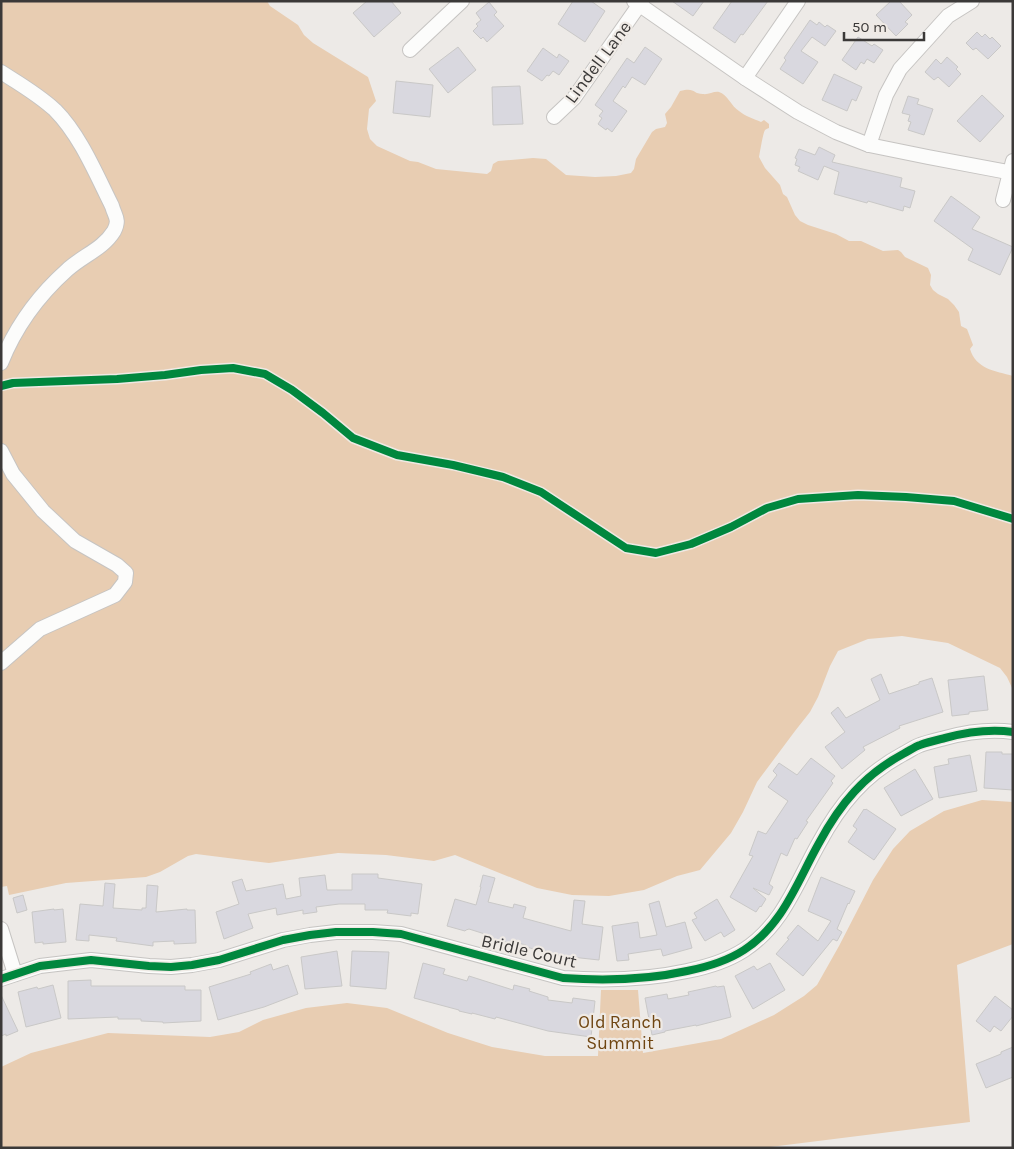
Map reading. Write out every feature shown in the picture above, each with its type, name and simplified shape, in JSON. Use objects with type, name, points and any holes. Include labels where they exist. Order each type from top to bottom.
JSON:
[{"type":"street","points":[[410,50],[462,1]]},
{"type":"street","points":[[745,78],[798,1]]},
{"type":"street","points":[[869,145],[886,95],[900,69],[948,16],[972,1]]},
{"type":"street","points":[[639,2],[745,78],[798,112],[836,132],[869,145],[928,157],[1012,168],[1003,200]]},
{"type":"street","name":"Lindell Lane","points":[[554,117],[574,98],[639,2]]},
{"type":"street","points":[[1,72],[32,91],[55,110],[75,134],[117,216],[118,222],[114,230],[97,249],[68,269],[45,291],[23,320],[1,363]]},
{"type":"street","points":[[1,451],[13,474],[43,511],[76,541],[117,565],[126,574],[125,582],[115,595],[40,629],[1,662]]},
{"type":"street","name":"Bridle Court","points":[[1,979],[40,966],[91,960],[149,966],[192,965],[219,960],[283,940],[310,934],[336,932],[401,934],[563,978],[589,980],[654,978],[704,967],[731,958],[745,950],[762,936],[786,906],[829,824],[841,807],[872,774],[888,762],[919,745],[962,733],[1013,732]]},
{"type":"street","points":[[1,929],[15,974]]},
{"type":"green space","points":[[1,1],[267,1],[270,6],[298,25],[304,35],[313,43],[368,77],[376,101],[369,109],[367,129],[370,139],[377,146],[410,161],[436,169],[487,174],[491,171],[493,164],[498,161],[533,158],[546,159],[566,175],[595,177],[631,173],[636,159],[652,132],[665,127],[667,123],[665,114],[680,91],[685,90],[691,90],[700,94],[722,93],[736,109],[761,122],[764,120],[769,124],[769,128],[764,132],[759,157],[765,168],[780,185],[783,194],[787,197],[795,215],[800,221],[836,234],[849,241],[861,241],[883,251],[898,250],[905,257],[928,268],[931,275],[930,285],[933,290],[948,299],[959,312],[961,326],[967,329],[973,345],[970,349],[973,356],[981,365],[993,371],[1013,376],[1013,690],[1000,668],[948,643],[902,636],[868,639],[838,651],[810,712],[757,782],[731,833],[700,870],[677,876],[644,890],[609,896],[572,895],[537,888],[455,855],[434,861],[386,855],[338,853],[269,863],[196,854],[188,856],[160,872],[146,877],[66,883],[9,895],[7,886],[1,887]]},
{"type":"green space","name":"Old Ranch Summit","points":[[982,800],[1013,802],[1013,944],[957,965],[970,1122],[762,1148],[1,1148],[1,1067],[31,1053],[108,1033],[210,1037],[239,1032],[263,1020],[306,1008],[347,1003],[387,1008],[448,1033],[492,1047],[545,1056],[598,1056],[601,990],[638,990],[643,1053],[721,1039],[774,1015],[804,996],[817,985],[873,880],[893,849],[910,831],[944,811]]},
{"type":"building","points":[[367,1],[391,1],[401,13],[374,37],[353,13]]},
{"type":"building","points":[[573,1],[591,1],[605,11],[585,42],[558,24]]},
{"type":"building","points":[[672,1],[704,1],[693,16]]},
{"type":"building","points":[[732,1],[768,1],[735,43],[713,28]]},
{"type":"building","points":[[891,1],[899,1],[912,15],[905,22],[908,24],[896,36],[876,15]]},
{"type":"building","points":[[489,2],[497,12],[494,15],[504,26],[487,42],[473,31],[478,26],[476,24],[481,20],[476,13]]},
{"type":"building","points":[[810,20],[817,25],[819,22],[825,27],[827,25],[836,31],[825,46],[812,37],[801,51],[818,62],[803,84],[780,69],[786,60],[784,58]]},
{"type":"building","points":[[977,32],[982,37],[985,34],[990,39],[992,37],[1001,46],[988,59],[976,48],[973,50],[966,43]]},
{"type":"building","points":[[858,37],[872,46],[874,44],[883,50],[874,63],[867,59],[864,64],[861,62],[856,70],[842,60]]},
{"type":"building","points":[[458,47],[476,70],[448,93],[429,69]]},
{"type":"building","points":[[645,47],[662,59],[645,85],[632,77],[625,88],[623,86],[613,101],[627,111],[612,132],[607,128],[606,130],[598,124],[602,118],[599,116],[603,111],[595,105],[627,58],[634,63]]},
{"type":"building","points":[[543,48],[557,58],[559,54],[569,61],[559,75],[553,71],[542,81],[527,71]]},
{"type":"building","points":[[947,57],[958,67],[956,69],[961,74],[949,87],[938,77],[934,80],[925,72],[936,59],[941,64]]},
{"type":"building","points":[[834,74],[862,87],[856,101],[852,99],[847,111],[822,100]]},
{"type":"building","points":[[396,81],[433,85],[430,117],[393,113]]},
{"type":"building","points":[[520,86],[523,124],[493,125],[492,87]]},
{"type":"building","points":[[982,95],[1004,116],[980,142],[957,121]]},
{"type":"building","points":[[908,96],[919,99],[917,104],[933,109],[924,135],[908,130],[911,122],[908,121],[910,115],[902,113]]},
{"type":"building","points":[[819,147],[835,155],[832,162],[902,178],[900,187],[915,191],[910,208],[904,206],[903,211],[834,194],[839,172],[824,166],[818,180],[798,171],[800,167],[795,165],[797,159],[795,158],[799,149],[815,155]]},
{"type":"building","points":[[951,196],[980,217],[972,229],[1013,247],[1000,275],[968,260],[973,249],[934,221]]},
{"type":"building","points":[[881,674],[889,694],[932,678],[943,712],[899,726],[900,728],[863,747],[865,750],[842,769],[825,747],[845,732],[831,713],[838,707],[846,718],[880,700],[871,679]]},
{"type":"building","points":[[984,676],[988,710],[952,716],[948,680]]},
{"type":"building","points":[[986,752],[1013,754],[1013,790],[984,788]]},
{"type":"building","points":[[970,755],[977,791],[939,798],[934,767],[949,764],[948,759]]},
{"type":"building","points":[[811,758],[835,776],[831,781],[833,783],[806,821],[808,822],[797,839],[795,838],[787,856],[781,853],[769,884],[773,887],[769,895],[753,888],[766,899],[756,912],[730,897],[753,856],[749,855],[758,831],[766,834],[788,801],[768,787],[777,775],[773,771],[779,763],[797,775]]},
{"type":"building","points":[[915,769],[933,799],[901,816],[884,788]]},
{"type":"building","points":[[864,809],[896,829],[874,860],[848,842],[857,829],[853,826]]},
{"type":"building","points":[[352,874],[378,874],[378,878],[422,884],[418,914],[411,913],[411,916],[387,913],[388,910],[365,910],[365,904],[339,904],[316,907],[317,912],[303,914],[303,910],[277,915],[276,908],[248,914],[253,928],[224,939],[216,912],[239,904],[232,882],[242,879],[246,891],[283,884],[286,899],[301,896],[299,878],[325,875],[327,890],[352,890]]},
{"type":"building","points":[[483,875],[495,878],[488,902],[513,908],[514,904],[526,907],[523,918],[571,931],[574,900],[585,901],[582,924],[603,927],[599,960],[562,956],[526,947],[526,945],[487,937],[488,935],[469,929],[465,931],[447,926],[455,899],[476,905]]},
{"type":"building","points":[[821,877],[855,891],[837,929],[842,932],[837,941],[833,939],[803,976],[776,954],[798,925],[818,941],[831,921],[808,911]]},
{"type":"building","points":[[105,883],[115,884],[113,908],[142,910],[142,908],[146,908],[147,885],[158,886],[156,912],[195,910],[196,943],[174,944],[174,941],[153,942],[153,946],[116,941],[117,938],[89,935],[89,941],[76,940],[80,904],[103,906]]},
{"type":"building","points":[[23,895],[27,910],[17,913],[13,898]]},
{"type":"building","points":[[717,899],[735,930],[724,937],[721,932],[705,941],[692,920],[697,918],[694,913]]},
{"type":"building","points":[[659,901],[666,927],[685,922],[692,948],[663,956],[661,949],[628,954],[629,960],[617,961],[612,926],[638,922],[640,938],[657,935],[649,904]]},
{"type":"building","points":[[63,909],[66,942],[35,943],[32,912]]},
{"type":"building","points":[[337,951],[342,986],[305,989],[301,957]]},
{"type":"building","points":[[352,951],[389,952],[386,989],[350,986]]},
{"type":"building","points":[[423,963],[445,969],[443,974],[467,981],[469,976],[513,990],[514,985],[530,989],[529,991],[548,997],[548,1000],[572,1003],[573,998],[595,1001],[591,1037],[548,1031],[496,1017],[495,1019],[459,1011],[414,998]]},
{"type":"building","points":[[770,963],[785,990],[753,1009],[735,976],[754,966],[757,970]]},
{"type":"building","points":[[271,964],[273,970],[288,965],[298,994],[264,1007],[218,1020],[209,987],[251,974],[250,972]]},
{"type":"building","points":[[91,980],[91,986],[185,986],[185,990],[201,990],[201,1021],[163,1023],[141,1021],[141,1019],[118,1019],[118,1017],[68,1019],[68,981]]},
{"type":"building","points":[[53,985],[61,1018],[26,1027],[18,992]]},
{"type":"building","points":[[724,986],[731,1017],[652,1035],[645,998],[667,994],[668,999],[689,995],[688,992]]},
{"type":"building","points":[[1,995],[18,1031],[6,1036],[6,1034],[1,1036]]},
{"type":"building","points":[[995,996],[1013,1010],[1013,1016],[1001,1031],[994,1026],[990,1032],[976,1021]]},
{"type":"building","points":[[1013,1047],[1013,1077],[986,1088],[976,1064]]},
{"type":"cycle path","points":[[1,386],[13,383],[117,379],[233,368],[265,374],[292,390],[353,438],[397,455],[453,465],[503,477],[541,492],[626,548],[656,553],[691,544],[731,527],[767,508],[798,499],[858,495],[954,501],[1013,519]]},
{"type":"cycle path","points":[[1,979],[40,966],[91,960],[149,966],[171,967],[192,965],[219,960],[283,940],[336,932],[401,934],[563,978],[625,979],[672,974],[694,969],[731,957],[758,940],[788,902],[827,829],[845,803],[876,771],[914,748],[929,742],[962,734],[996,731],[1013,732]]}]
